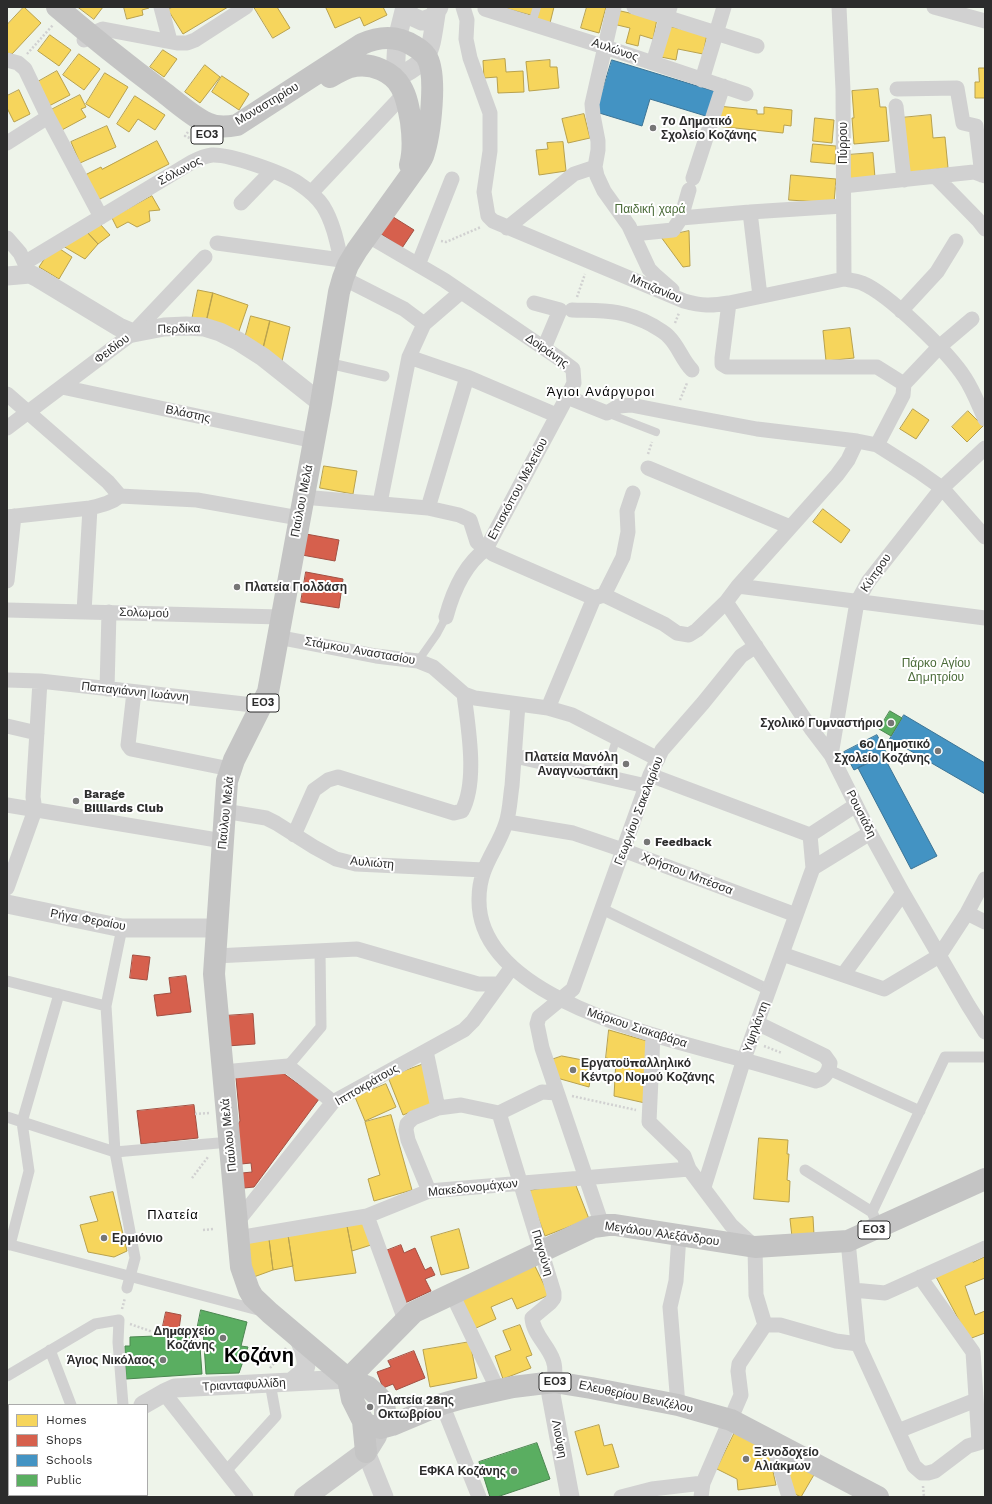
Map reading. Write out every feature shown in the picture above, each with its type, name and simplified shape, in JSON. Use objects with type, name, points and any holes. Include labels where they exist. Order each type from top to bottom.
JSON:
[{"type":"main road","name":"Μοναστηρίου","points":[[40,7],[57,14],[191,127],[209,135],[222,137],[244,132],[345,68],[367,65],[375,68],[399,86]]},
{"type":"main road","name":"Μοναστηρίου","points":[[85,39],[206,123],[225,127],[237,124],[362,44],[381,38],[397,39],[422,51],[427,57]]},
{"type":"main road","name":"Παύλου Μελά","points":[[348,1379],[253,1297],[244,1280],[237,1230],[215,993],[215,956],[225,790],[230,768],[268,692],[344,268],[420,161],[427,140],[432,98],[431,72],[427,57]]},
{"type":"main road","name":"Παύλου Μελά","points":[[399,86],[410,118],[413,142],[411,164],[403,184]]},
{"type":"main road","name":"Μεγάλου Αλεξάνδρου","points":[[348,1379],[410,1315],[542,1250],[593,1227],[602,1225],[615,1226],[754,1247],[848,1241],[875,1220],[985,1179]]},
{"type":"main road","points":[[312,1495],[366,1452],[372,1425],[352,1399],[348,1379]]},
{"type":"main road","name":"Ελευθερίου Βενιζέλου","points":[[372,1425],[392,1425],[442,1404],[498,1390],[554,1382],[578,1385],[678,1405],[731,1420],[878,1497]]},
{"type":"street","points":[[161,7],[170,41]]},
{"type":"street","points":[[85,39],[103,29],[186,43],[195,40],[246,7]]},
{"type":"street","points":[[405,7],[411,16],[418,20],[426,20],[437,10]]},
{"type":"street","points":[[399,86],[397,39],[405,7]]},
{"type":"street","points":[[463,7],[467,20],[466,39],[470,58],[490,113],[490,151],[484,192],[485,207],[488,216],[493,221]]},
{"type":"street","name":"Αυλώνος","points":[[486,7],[485,9],[532,23],[746,94]]},
{"type":"street","points":[[614,7],[592,104],[598,141],[595,167],[604,191],[629,226],[649,269],[684,301]]},
{"type":"street","points":[[634,7],[668,12],[716,33],[757,46]]},
{"type":"street","points":[[702,80],[724,7]]},
{"type":"street","name":"Πύρρου","points":[[839,7],[843,90],[844,279]]},
{"type":"street","points":[[934,7],[985,21]]},
{"type":"street","points":[[311,193],[399,86],[427,57],[437,10]]},
{"type":"street","points":[[653,63],[668,12]]},
{"type":"street","points":[[13,61],[25,69],[48,117],[101,217]]},
{"type":"street","points":[[633,234],[673,230],[680,218],[722,86]]},
{"type":"street","points":[[897,89],[956,88],[963,123],[976,126],[984,176]]},
{"type":"street","points":[[896,106],[904,180]]},
{"type":"street","points":[[7,143],[48,117]]},
{"type":"street","name":"Σόλωνος","points":[[28,268],[101,217],[192,162],[212,156],[226,156],[272,171],[297,182],[311,193],[322,205],[329,219],[336,237],[344,268]]},
{"type":"street","points":[[507,228],[574,174],[595,167]]},
{"type":"street","points":[[241,203],[272,171]]},
{"type":"street","points":[[843,186],[974,172],[984,176]]},
{"type":"street","points":[[936,177],[985,229]]},
{"type":"street","points":[[418,265],[452,179]]},
{"type":"street","points":[[680,218],[843,206]]},
{"type":"street","points":[[750,212],[760,296]]},
{"type":"street","name":"Μπιζανίου","points":[[493,221],[684,301],[700,306],[713,306],[844,279],[861,282],[876,291],[901,311],[939,347],[965,378],[985,419]]},
{"type":"street","name":"Δοϊράνης","points":[[367,235],[444,280],[568,364],[573,369],[574,383],[567,397]]},
{"type":"street","points":[[7,238],[20,252],[28,268],[48,283],[119,327],[133,333]]},
{"type":"street","points":[[901,311],[937,272],[956,241]]},
{"type":"street","points":[[217,243],[344,268],[404,308],[424,324]]},
{"type":"street","name":"Φειδίου","points":[[7,428],[133,333],[205,257]]},
{"type":"street","points":[[7,276],[28,268]]},
{"type":"street","points":[[380,503],[409,356],[424,324],[461,292]]},
{"type":"street","points":[[534,303],[566,310],[614,311],[627,314],[646,322],[669,336],[684,362],[692,370]]},
{"type":"street","points":[[729,303],[722,358],[722,364],[727,368],[877,367],[904,384]]},
{"type":"street","points":[[544,348],[566,310]]},
{"type":"street","points":[[877,445],[903,395],[904,384],[939,347],[972,319]]},
{"type":"street","name":"Περδίκα","points":[[133,333],[164,327],[186,326],[220,332],[238,341],[263,357],[321,403]]},
{"type":"street","points":[[409,356],[467,377],[556,415]]},
{"type":"street","points":[[328,363],[384,376]]},
{"type":"street","points":[[428,508],[467,377]]},
{"type":"street","name":"Βλάστης","points":[[62,387],[314,441]]},
{"type":"street","points":[[7,394],[108,482],[120,496]]},
{"type":"street","points":[[567,397],[607,413],[619,406],[631,404],[757,429],[857,441],[877,445],[912,466],[942,488],[985,537]]},
{"type":"street","name":"Επισκόπου Μελετίου","points":[[446,617],[460,579],[478,555],[486,549],[556,415],[567,397]]},
{"type":"street","points":[[303,497],[428,508],[459,514],[470,520],[477,542],[493,554],[664,624],[677,633],[689,635],[697,630],[726,602],[738,586],[837,475],[848,460],[857,441]]},
{"type":"street","name":"Κύπρου","points":[[831,756],[857,602],[868,582],[942,488],[985,448]]},
{"type":"street","points":[[648,468],[790,527]]},
{"type":"street","points":[[548,708],[599,597],[623,557],[628,532],[627,511],[633,493]]},
{"type":"street","points":[[7,581],[11,516],[90,508],[104,505],[120,496],[197,500],[299,518]]},
{"type":"street","points":[[84,612],[90,508]]},
{"type":"street","points":[[738,586],[985,618]]},
{"type":"street","name":"Ρουσιάδη","points":[[726,602],[831,756],[870,833],[903,893],[985,1032]]},
{"type":"street","name":"Σολωμού","points":[[7,610],[108,612],[279,627]]},
{"type":"street","points":[[107,689],[108,612]]},
{"type":"street","name":"Στάμκου Αναστασίου","points":[[279,627],[376,656],[418,661],[433,667],[464,694],[475,698],[548,708],[572,715],[658,759]]},
{"type":"street","name":"Γεωργίου Σακελαρίου","points":[[602,1225],[542,1048],[537,1024],[539,1017],[573,989],[648,780],[662,750],[741,656],[756,646]]},
{"type":"street","name":"Παπαγιάννη Ιωάννη","points":[[7,680],[40,681],[262,706]]},
{"type":"street","points":[[7,888],[35,810],[33,797],[40,681]]},
{"type":"street","points":[[134,692],[128,745],[131,748],[230,768]]},
{"type":"street","points":[[294,835],[314,790],[328,780],[338,777],[454,813],[462,811],[465,805],[471,773],[470,741],[464,694]]},
{"type":"street","name":"Μάρκου Σιακαβάρα","points":[[518,704],[515,756],[507,822],[484,870],[480,884],[479,895],[481,920],[490,942],[512,967],[561,1000],[606,1020],[653,1036],[744,1059],[816,1081],[820,1080],[829,1070]]},
{"type":"street","points":[[7,726],[37,733]]},
{"type":"street","points":[[515,756],[604,777],[648,780],[810,835],[856,805]]},
{"type":"street","points":[[7,805],[222,841]]},
{"type":"street","name":"Αυλιώτη","points":[[224,811],[266,818],[336,859],[356,864],[484,870]]},
{"type":"street","name":"Χρήστου Μπέσσα","points":[[507,822],[573,833],[623,850],[796,915]]},
{"type":"street","points":[[813,868],[870,833]]},
{"type":"street","name":"Υψηλάντη","points":[[704,1187],[744,1059],[813,868],[810,835]]},
{"type":"street","points":[[782,954],[884,989],[939,956],[967,913],[985,879]]},
{"type":"street","points":[[843,975],[903,893]]},
{"type":"street","name":"Ρήγα Φεραίου","points":[[7,904],[122,928],[217,928]]},
{"type":"street","points":[[602,910],[769,990]]},
{"type":"street","points":[[967,913],[985,922]]},
{"type":"street","points":[[122,928],[106,1006],[115,1152],[135,1258],[128,1288]]},
{"type":"street","points":[[215,956],[357,949],[478,984],[499,984]]},
{"type":"street","points":[[288,1066],[321,1027],[320,951]]},
{"type":"street","name":"Ιπποκράτους","points":[[237,1230],[333,1102],[464,1030],[473,1021],[512,967]]},
{"type":"street","points":[[7,981],[106,1006]]},
{"type":"street","points":[[59,994],[22,1122],[29,1170],[9,1244],[270,1313]]},
{"type":"street","points":[[757,1023],[825,1056],[830,1063],[829,1070],[920,1111]]},
{"type":"street","points":[[653,1036],[650,1122],[684,1156],[689,1169],[731,1225],[754,1247],[756,1295],[765,1325]]},
{"type":"street","points":[[426,1051],[438,1108]]},
{"type":"street","points":[[805,1170],[875,1220],[920,1111],[946,1058],[985,1057]]},
{"type":"street","points":[[223,1072],[288,1066],[333,1102]]},
{"type":"street","points":[[429,1191],[408,1140],[406,1130],[408,1124],[413,1118],[438,1108],[461,1105],[499,1113],[542,1092],[557,1093]]},
{"type":"street","name":"Παγούνη","points":[[499,1113],[552,1286],[554,1298],[532,1318],[533,1324],[553,1359],[555,1373],[554,1382]]},
{"type":"street","points":[[7,1117],[115,1152],[230,1142]]},
{"type":"street","name":"Μακεδονομάχων","points":[[237,1230],[367,1216],[429,1191],[689,1169]]},
{"type":"street","points":[[367,1216],[405,1320]]},
{"type":"street","points":[[678,1405],[670,1307],[676,1281],[679,1236]]},
{"type":"street","points":[[848,1241],[858,1344],[914,1466],[922,1473],[928,1473],[935,1471],[968,1446],[982,1441],[976,1400],[979,1349],[920,1277]]},
{"type":"street","points":[[853,1290],[885,1293],[985,1248]]},
{"type":"street","points":[[452,1294],[498,1390]]},
{"type":"street","points":[[7,1376],[95,1324],[119,1320],[118,1342],[123,1404]]},
{"type":"street","points":[[765,1325],[780,1324],[836,1341],[858,1344]]},
{"type":"street","points":[[621,1497],[652,1489],[702,1490],[741,1395],[738,1370],[739,1364],[765,1325]]},
{"type":"street","points":[[291,1382],[305,1369],[303,1350],[297,1335]]},
{"type":"street","points":[[50,1350],[71,1404]]},
{"type":"street","name":"Τριανταφυλλίδη","points":[[145,1404],[164,1392],[175,1388],[348,1379]]},
{"type":"street","name":"Λιούφη","points":[[554,1382],[551,1395],[570,1497]]},
{"type":"street","points":[[226,1471],[276,1416],[270,1383]]},
{"type":"street","points":[[164,1392],[246,1497]]},
{"type":"street","points":[[898,1431],[976,1400]]},
{"type":"street","points":[[442,1404],[479,1497]]},
{"type":"street","points":[[772,1441],[789,1497]]},
{"type":"street","points":[[366,1452],[384,1497]]},
{"type":"lane","points":[[532,23],[536,7]]},
{"type":"lane","points":[[607,413],[656,432]]},
{"type":"lane","name":"Επισκόπου Μελετίου","points":[[418,661],[437,634],[446,617]]},
{"type":"lane","points":[[604,777],[617,737]]},
{"type":"path","points":[[13,61],[57,14]]},
{"type":"path","points":[[191,127],[185,136],[213,148],[212,156]]},
{"type":"path","points":[[429,237],[446,242],[493,221]]},
{"type":"path","points":[[566,310],[590,262]]},
{"type":"path","points":[[669,336],[684,301]]},
{"type":"path","points":[[674,413],[692,370]]},
{"type":"path","points":[[557,1093],[650,1112]]},
{"type":"path","points":[[195,1114],[210,1113]]},
{"type":"path","points":[[192,1178],[208,1157]]},
{"type":"path","points":[[203,1230],[214,1229]]},
{"type":"path","points":[[128,1288],[119,1320],[152,1332]]},
{"type":"path","points":[[270,1383],[268,1370],[297,1335]]},
{"type":"green space","points":[[7,7],[985,7],[985,1497],[7,1497]]},
{"type":"building: Homes","points":[[24,7],[41,23],[12,54],[7,53],[7,25]]},
{"type":"building: Homes","points":[[78,7],[103,7],[94,19]]},
{"type":"building: Homes","points":[[124,7],[149,8],[142,10],[143,15],[127,19]]},
{"type":"building: Homes","points":[[173,7],[228,7],[183,34],[168,10]]},
{"type":"building: Homes","points":[[254,7],[277,7],[290,28],[273,38]]},
{"type":"building: Homes","points":[[383,7],[387,15],[364,26],[360,17],[335,28],[326,8]]},
{"type":"building: Homes","points":[[501,7],[534,7],[532,15]]},
{"type":"building: Homes","points":[[539,7],[554,7],[550,23],[536,20]]},
{"type":"building: Homes","points":[[587,7],[606,7],[599,33],[581,28]]},
{"type":"building: Homes","points":[[616,10],[657,19],[653,39],[640,35],[638,46],[626,43],[630,28],[613,24]]},
{"type":"building: Homes","points":[[667,26],[707,34],[703,54],[678,49],[676,60],[661,57]]},
{"type":"building: Homes","points":[[50,35],[71,50],[59,66],[38,51]]},
{"type":"building: Homes","points":[[163,50],[177,59],[164,77],[150,67]]},
{"type":"building: Homes","points":[[79,54],[100,69],[84,90],[63,75]]},
{"type":"building: Homes","points":[[505,59],[506,72],[523,71],[524,92],[498,93],[497,77],[484,78],[483,61]]},
{"type":"building: Homes","points":[[550,60],[550,67],[557,67],[559,88],[529,91],[526,62]]},
{"type":"building: Homes","points":[[205,65],[220,77],[200,103],[185,92]]},
{"type":"building: Homes","points":[[979,68],[985,68],[985,98],[975,98],[975,82],[979,82]]},
{"type":"building: Homes","points":[[57,71],[70,95],[47,107],[34,84]]},
{"type":"building: Homes","points":[[105,73],[128,87],[109,118],[86,104]]},
{"type":"building: Homes","points":[[222,76],[249,94],[239,110],[212,92]]},
{"type":"building: Homes","points":[[878,89],[880,107],[886,107],[889,141],[854,144],[852,91]]},
{"type":"building: Homes","points":[[19,90],[30,114],[14,122],[7,108],[7,96]]},
{"type":"building: Homes","points":[[80,95],[86,107],[81,109],[86,117],[60,131],[49,111]]},
{"type":"building: Homes","points":[[135,96],[165,115],[155,130],[138,119],[129,132],[117,124]]},
{"type":"building: Homes","points":[[718,106],[757,110],[757,114],[764,114],[764,107],[792,110],[791,126],[784,125],[783,133],[716,126]]},
{"type":"building: Homes","points":[[584,114],[590,138],[568,143],[562,119]]},
{"type":"building: Homes","points":[[931,115],[933,138],[945,137],[948,168],[906,173],[900,118]]},
{"type":"building: Homes","points":[[815,118],[834,120],[832,143],[813,141]]},
{"type":"building: Homes","points":[[107,126],[116,147],[80,163],[71,142]]},
{"type":"building: Homes","points":[[157,141],[169,164],[96,201],[83,176],[101,167],[102,169]]},
{"type":"building: Homes","points":[[563,142],[566,171],[539,175],[536,150],[548,149],[547,143]]},
{"type":"building: Homes","points":[[813,144],[836,146],[835,164],[811,162]]},
{"type":"building: Homes","points":[[873,153],[875,178],[849,180],[847,155]]},
{"type":"building: Homes","points":[[791,175],[836,179],[834,203],[789,200]]},
{"type":"building: Homes","points":[[152,196],[160,210],[149,211],[150,221],[137,227],[128,222],[117,228],[112,218]]},
{"type":"building: Homes","points":[[100,224],[110,235],[98,244],[87,232]]},
{"type":"building: Homes","points":[[689,231],[690,266],[683,267],[661,237]]},
{"type":"building: Homes","points":[[87,232],[98,244],[85,259],[63,246]]},
{"type":"building: Homes","points":[[60,249],[72,257],[59,279],[39,267],[45,258]]},
{"type":"building: Homes","points":[[198,290],[213,293],[206,323],[192,320]]},
{"type":"building: Homes","points":[[213,293],[248,305],[238,334],[206,323]]},
{"type":"building: Homes","points":[[251,316],[270,321],[263,349],[245,338]]},
{"type":"building: Homes","points":[[270,321],[290,327],[282,361],[263,349]]},
{"type":"building: Homes","points":[[850,328],[854,358],[826,361],[823,331]]},
{"type":"building: Homes","points":[[913,409],[929,420],[916,439],[900,429]]},
{"type":"building: Homes","points":[[968,411],[983,426],[967,442],[952,427]]},
{"type":"building: Homes","points":[[324,466],[357,471],[353,494],[320,488]]},
{"type":"building: Homes","points":[[823,509],[850,530],[841,543],[813,522]]},
{"type":"building: Homes","points":[[609,1030],[647,1041],[645,1103],[614,1096],[616,1060],[606,1058]]},
{"type":"building: Homes","name":"Εργατοϋπαλληλικό Κέντρο Νομού Κοζάνης","points":[[562,1056],[593,1062],[589,1087],[557,1078],[551,1060]]},
{"type":"building: Homes","points":[[424,1064],[433,1103],[403,1115],[388,1077]]},
{"type":"building: Homes","points":[[386,1084],[396,1107],[365,1121],[355,1097]]},
{"type":"building: Homes","points":[[391,1115],[412,1190],[374,1201],[368,1179],[380,1175],[365,1122]]},
{"type":"building: Homes","points":[[759,1138],[788,1140],[787,1154],[789,1154],[787,1180],[790,1181],[789,1202],[754,1199]]},
{"type":"building: Homes","points":[[575,1183],[589,1219],[545,1236],[528,1191]]},
{"type":"building: Homes","name":"Ερμιόνιο","points":[[113,1192],[127,1251],[114,1257],[88,1252],[80,1225],[98,1221],[90,1197]]},
{"type":"building: Homes","points":[[813,1217],[814,1235],[792,1237],[790,1219]]},
{"type":"building: Homes","points":[[364,1223],[371,1245],[352,1251],[347,1226]]},
{"type":"building: Homes","points":[[347,1226],[356,1273],[295,1281],[288,1235]]},
{"type":"building: Homes","points":[[459,1229],[469,1268],[441,1275],[431,1237]]},
{"type":"building: Homes","points":[[288,1235],[293,1266],[273,1270],[269,1239]]},
{"type":"building: Homes","points":[[269,1239],[273,1270],[251,1278],[247,1242]]},
{"type":"building: Homes","points":[[985,1257],[985,1278],[965,1286],[975,1315],[985,1311],[985,1333],[969,1339],[935,1275],[972,1260],[973,1262]]},
{"type":"building: Homes","points":[[533,1262],[549,1295],[517,1309],[512,1298],[491,1307],[496,1319],[474,1329],[459,1296]]},
{"type":"building: Homes","points":[[520,1325],[532,1355],[526,1357],[531,1368],[503,1379],[495,1356],[511,1350],[503,1331]]},
{"type":"building: Homes","points":[[470,1342],[477,1378],[430,1387],[423,1350]]},
{"type":"building: Homes","points":[[599,1425],[604,1446],[612,1444],[619,1467],[587,1475],[575,1432]]},
{"type":"building: Homes","name":"Ξενοδοχείο Αλιάκμων","points":[[735,1432],[768,1449],[776,1485],[738,1490],[737,1479],[717,1469]]},
{"type":"building: Homes","points":[[790,1459],[815,1473],[801,1497],[793,1493],[784,1470]]},
{"type":"building: Shops","points":[[390,215],[414,230],[402,248],[378,232]]},
{"type":"building: Shops","points":[[306,534],[339,540],[335,561],[302,555]]},
{"type":"building: Shops","points":[[306,572],[343,579],[339,608],[301,602]]},
{"type":"building: Shops","points":[[133,955],[150,957],[147,980],[130,978]]},
{"type":"building: Shops","points":[[186,976],[191,1012],[157,1016],[154,995],[171,993],[169,978]]},
{"type":"building: Shops","points":[[253,1014],[255,1044],[227,1046],[224,1016]]},
{"type":"building: Shops","points":[[283,1073],[319,1099],[254,1187],[244,1188],[242,1173],[252,1172],[251,1163],[241,1164],[237,1126],[240,1121],[236,1078]]},
{"type":"building: Shops","points":[[194,1105],[198,1138],[141,1144],[137,1111]]},
{"type":"building: Shops","points":[[401,1245],[404,1253],[415,1248],[425,1270],[431,1267],[435,1275],[425,1279],[431,1291],[405,1303],[383,1252]]},
{"type":"building: Shops","points":[[166,1312],[181,1315],[179,1329],[163,1326]]},
{"type":"building: Shops","points":[[414,1351],[425,1378],[396,1390],[393,1384],[383,1388],[377,1372],[391,1367],[388,1361]]},
{"type":"building: Schools","points":[[612,60],[717,92],[709,117],[650,99],[642,126],[596,112]]},
{"type":"building: Schools","name":"6ο Δημοτικό Σχολείο Κοζάνης","points":[[904,715],[985,763],[985,794],[890,739]]},
{"type":"building: Schools","points":[[877,735],[887,754],[854,770],[844,752]]},
{"type":"building: Schools","points":[[883,755],[937,856],[911,869],[858,768]]},
{"type":"building: Public","name":"Σχολικό Γυμναστήριο","points":[[890,711],[902,718],[891,736],[879,729]]},
{"type":"building: Public","name":"Δημαρχείο Κοζάνης","points":[[201,1310],[247,1322],[241,1346],[248,1347],[239,1373],[206,1374],[203,1330],[197,1330]]},
{"type":"building: Public","name":"Άγιος Νικόλαος","points":[[155,1330],[167,1330],[167,1335],[199,1333],[202,1374],[126,1379],[125,1346],[130,1346],[130,1337],[156,1336]]},
{"type":"building: Public","name":"ΕΦΚΑ Κοζάνης","points":[[537,1443],[550,1479],[497,1497],[490,1497],[479,1462]]},
{"type":"place","name":"7ο Δημοτικό Σχολείο Κοζάνης","points":[[653,128]]},
{"type":"place","name":"Πλατεία Γιολδάση","points":[[237,587]]},
{"type":"place","name":"Σχολικό Γυμναστήριο","points":[[891,723]]},
{"type":"place","name":"6ο Δημοτικό Σχολείο Κοζάνης","points":[[938,751]]},
{"type":"place","name":"Πλατεία Μανόλη Αναγνωστάκη","points":[[626,764]]},
{"type":"place","name":"Barage Billiards Club","points":[[76,801]]},
{"type":"place","name":"Feedback","points":[[647,842]]},
{"type":"place","name":"Εργατοϋπαλληλικό Κέντρο Νομού Κοζάνης","points":[[573,1070]]},
{"type":"place","name":"Ερμιόνιο","points":[[104,1238]]},
{"type":"place","name":"Δημαρχείο Κοζάνης","points":[[223,1338]]},
{"type":"place","name":"Άγιος Νικόλαος","points":[[163,1360]]},
{"type":"place","name":"Πλατεία 28ης Οκτωβρίου","points":[[370,1407]]},
{"type":"place","name":"Ξενοδοχείο Αλιάκμων","points":[[746,1459]]},
{"type":"place","name":"ΕΦΚΑ Κοζάνης","points":[[514,1471]]},
{"type":"district","name":"Άγιοι Ανάργυροι","points":[[601,392]]},
{"type":"district","name":"Πλατεία","points":[[173,1215]]},
{"type":"district","name":"Κοζάνη","points":[[259,1356]]},
{"type":"park label","name":"Παιδική χαρά","points":[[650,209]]},
{"type":"park label","name":"Πάρκο Αγίου Δημητρίου","points":[[936,670]]}]
